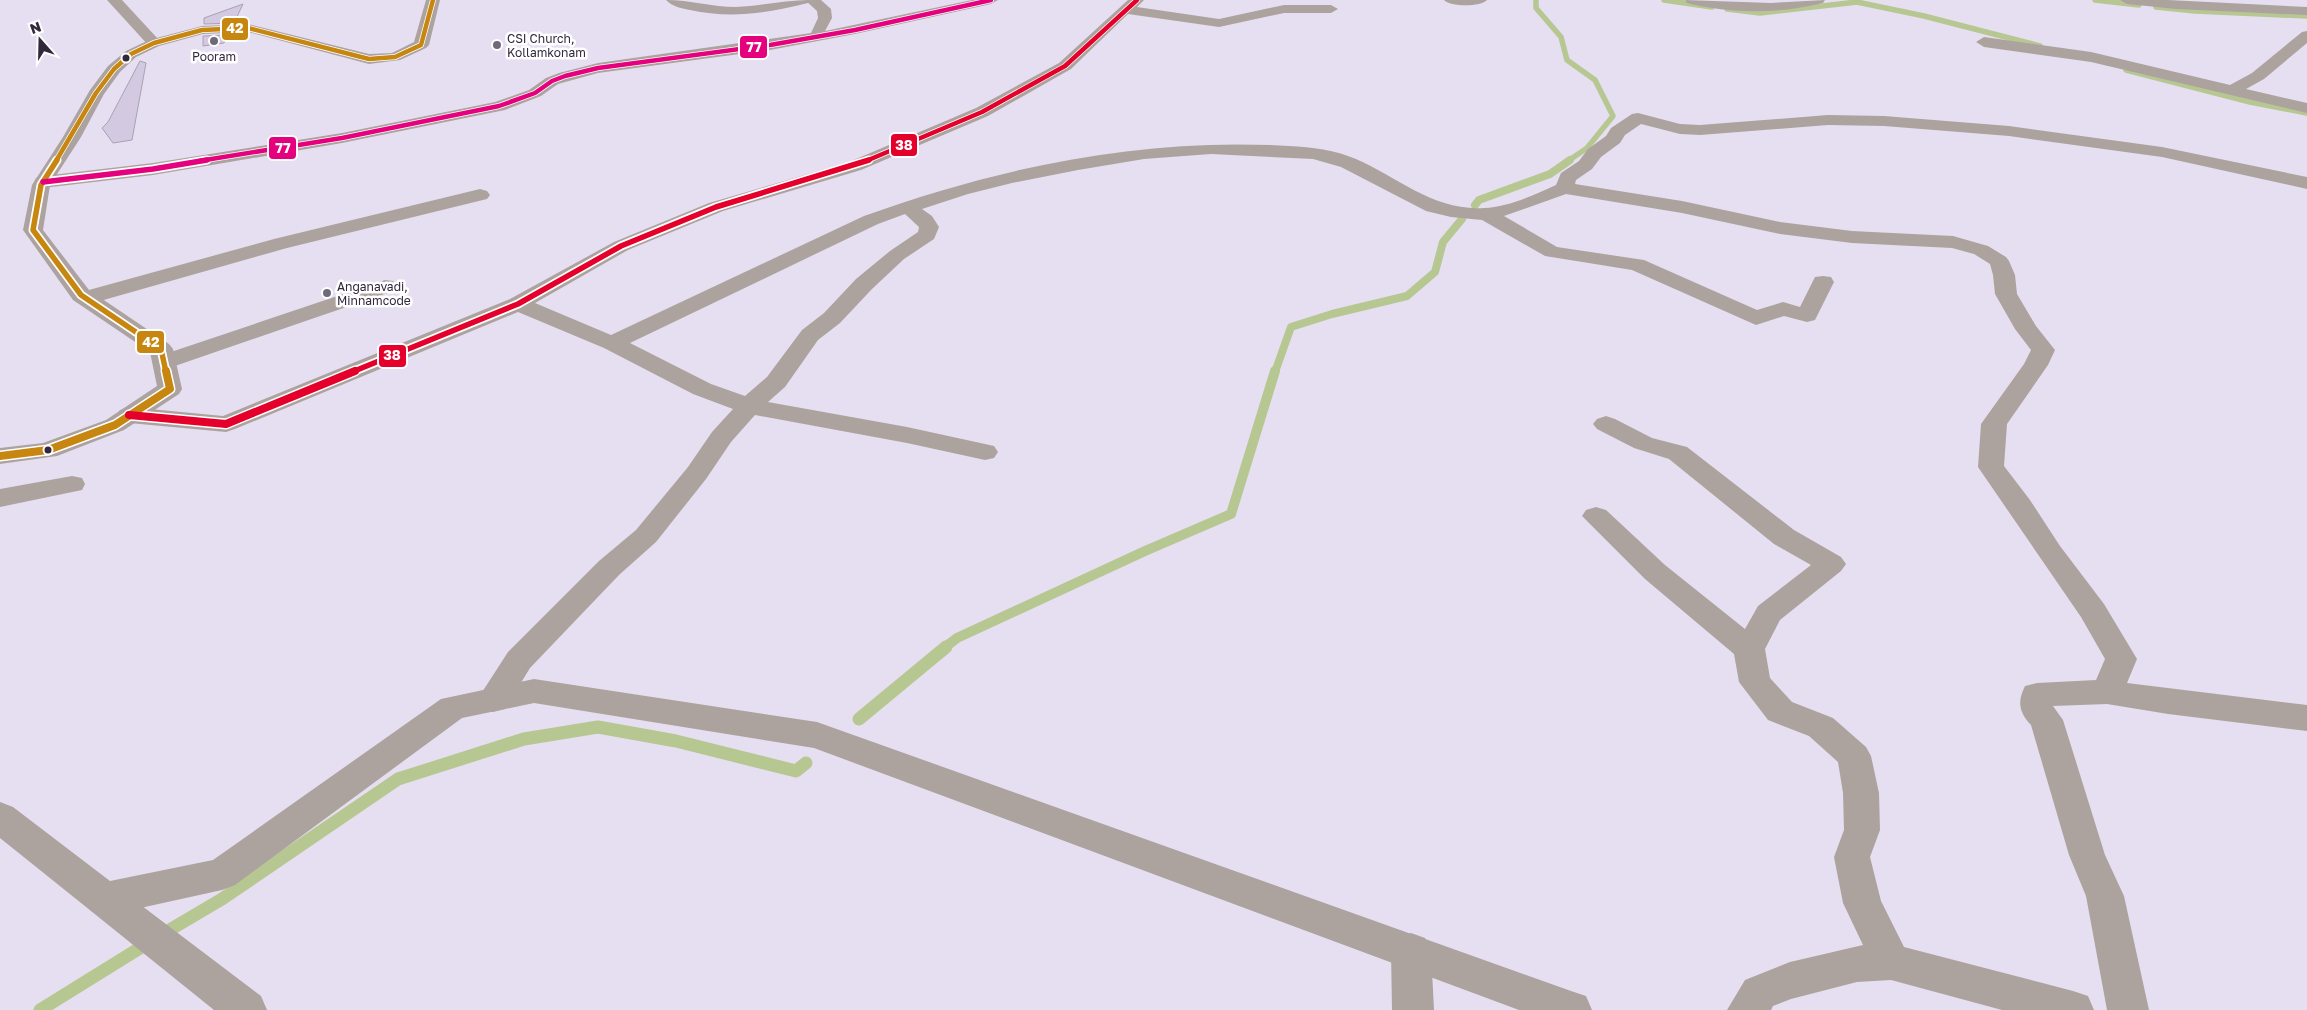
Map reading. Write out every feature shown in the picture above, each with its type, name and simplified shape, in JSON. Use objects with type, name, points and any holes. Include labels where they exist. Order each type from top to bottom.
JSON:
[{"type":"main road","points":[[0,456],[48,450],[115,425],[170,389],[161,349],[81,295],[33,230],[43,182],[72,137],[96,93],[114,69],[131,54],[154,43],[202,30],[248,28],[369,58],[395,57],[421,45],[427,30],[428,17],[433,0]]},
{"type":"main road","points":[[673,0],[690,8],[733,10],[782,6],[803,0]]},
{"type":"street","points":[[114,0],[154,43]]},
{"type":"street","points":[[812,0],[824,9],[825,18],[817,32]]},
{"type":"street","points":[[43,182],[144,171],[342,138],[500,106],[535,93],[552,81],[598,68],[770,45],[855,30],[991,0]]},
{"type":"street","points":[[1451,0],[1480,0]]},
{"type":"street","points":[[1692,0],[1730,6],[1772,7],[1793,6],[1818,0]]},
{"type":"street","points":[[2270,0],[2290,10]]},
{"type":"street","points":[[2133,1],[2242,9],[2307,11]]},
{"type":"street","points":[[129,415],[226,424],[518,304],[621,246],[672,225],[716,207],[855,166],[982,112],[1065,66],[1131,4],[1220,23],[1284,9],[1331,9]]},
{"type":"street","points":[[2234,90],[2258,76],[2307,36]]},
{"type":"street","points":[[1984,42],[2091,57],[2307,108]]},
{"type":"street","points":[[1564,188],[1568,177],[1586,166],[1594,153],[1614,139],[1617,132],[1638,118],[1680,129],[1700,130],[1828,120],[1884,121],[2009,131],[2162,152],[2307,183]]},
{"type":"street","points":[[612,343],[871,220],[907,207],[978,185],[1062,166],[1159,152],[1243,149],[1329,157],[1359,168],[1434,207],[1486,214],[1552,252],[1637,264],[1756,318],[1783,309],[1808,315],[1823,282]]},
{"type":"street","points":[[1486,214],[1552,194],[1564,188],[1682,207],[1780,228],[1852,236],[1953,242],[1981,250],[1999,261],[2004,275],[2006,294],[2026,329],[2043,350],[2036,365],[1994,424],[1991,467],[2020,506],[2050,554],[2093,611],[2121,659],[2107,692]]},
{"type":"street","points":[[86,298],[281,243],[480,195]]},
{"type":"street","points":[[493,700],[519,660],[609,568],[646,536],[697,474],[721,437],[749,406],[776,382],[810,335],[832,318],[864,284],[898,255],[927,235],[929,227],[925,220],[907,207]]},
{"type":"street","points":[[164,362],[385,286]]},
{"type":"street","points":[[518,304],[612,343],[702,389],[749,406],[986,452]]},
{"type":"street","points":[[1606,424],[1644,443],[1678,453],[1784,537],[1831,564],[1769,613],[1749,649],[1755,682],[1780,711],[1821,727],[1854,756],[1861,793],[1862,830],[1852,857],[1862,903],[1891,962]]},
{"type":"street","points":[[0,498],[72,484]]},
{"type":"street","points":[[1596,516],[1655,572],[1749,649]]},
{"type":"street","points":[[104,899],[222,874],[453,708],[534,692],[817,735],[1571,1010]]},
{"type":"street","points":[[2128,1010],[2105,896],[2087,855],[2046,720],[2036,709],[2037,696],[2107,692],[2168,702],[2307,718]]},
{"type":"street","points":[[0,817],[246,1010]]},
{"type":"street","points":[[1411,951],[1413,1010]]},
{"type":"street","points":[[1748,1010],[1759,993],[1790,981],[1857,964],[1891,962],[2073,1010]]},
{"type":"building","points":[[243,4],[234,23],[204,24],[204,18]]},
{"type":"building","name":"Pooram","points":[[228,35],[224,43],[203,46],[203,36]]},
{"type":"building","points":[[140,61],[146,63],[132,140],[113,143],[102,128],[108,122]]},
{"type":"waterway","points":[[1536,0],[1536,8],[1561,37],[1567,60],[1595,80],[1613,116],[1587,148],[1568,161]]},
{"type":"waterway","points":[[1664,0],[1712,7]]},
{"type":"waterway","points":[[2095,0],[2139,5]]},
{"type":"waterway","points":[[1727,9],[1760,13],[1857,2],[1924,16],[2040,46]]},
{"type":"waterway","points":[[2156,7],[2195,11],[2307,16]]},
{"type":"waterway","points":[[2126,70],[2250,102],[2307,113]]},
{"type":"waterway","points":[[1475,205],[1479,200],[1550,174],[1570,160]]},
{"type":"waterway","points":[[1275,372],[1291,327],[1332,314],[1407,296],[1435,272],[1443,242],[1462,219]]},
{"type":"waterway","points":[[944,648],[957,638],[1145,551],[1231,514],[1275,371]]},
{"type":"waterway","points":[[859,719],[946,647]]},
{"type":"waterway","points":[[161,935],[222,899],[398,779],[524,739],[598,727],[676,741],[796,771],[806,763]]},
{"type":"waterway","points":[[40,1010],[148,943]]},
{"type":"transit line","name":"42","points":[[0,456],[48,450],[115,425],[170,389],[161,349],[81,295],[33,230],[41,185],[72,137],[96,93],[114,69],[131,54],[154,43],[202,30],[248,28],[369,59],[395,57],[421,45],[433,0]]},
{"type":"transit line","name":"77","points":[[43,182],[153,169],[342,138],[499,106],[535,93],[552,81],[565,76],[598,68],[770,45],[855,30],[991,0]]},
{"type":"transit line","name":"38","points":[[129,415],[226,424],[518,304],[621,246],[716,207],[855,166],[982,112],[1065,66],[1137,0]]},
{"type":"place","name":"Pooram","points":[[214,41]]},
{"type":"place","name":"CSI Church, Kollamkonam","points":[[497,45]]},
{"type":"place","name":"Anganavadi, Minnamcode","points":[[327,293]]}]
